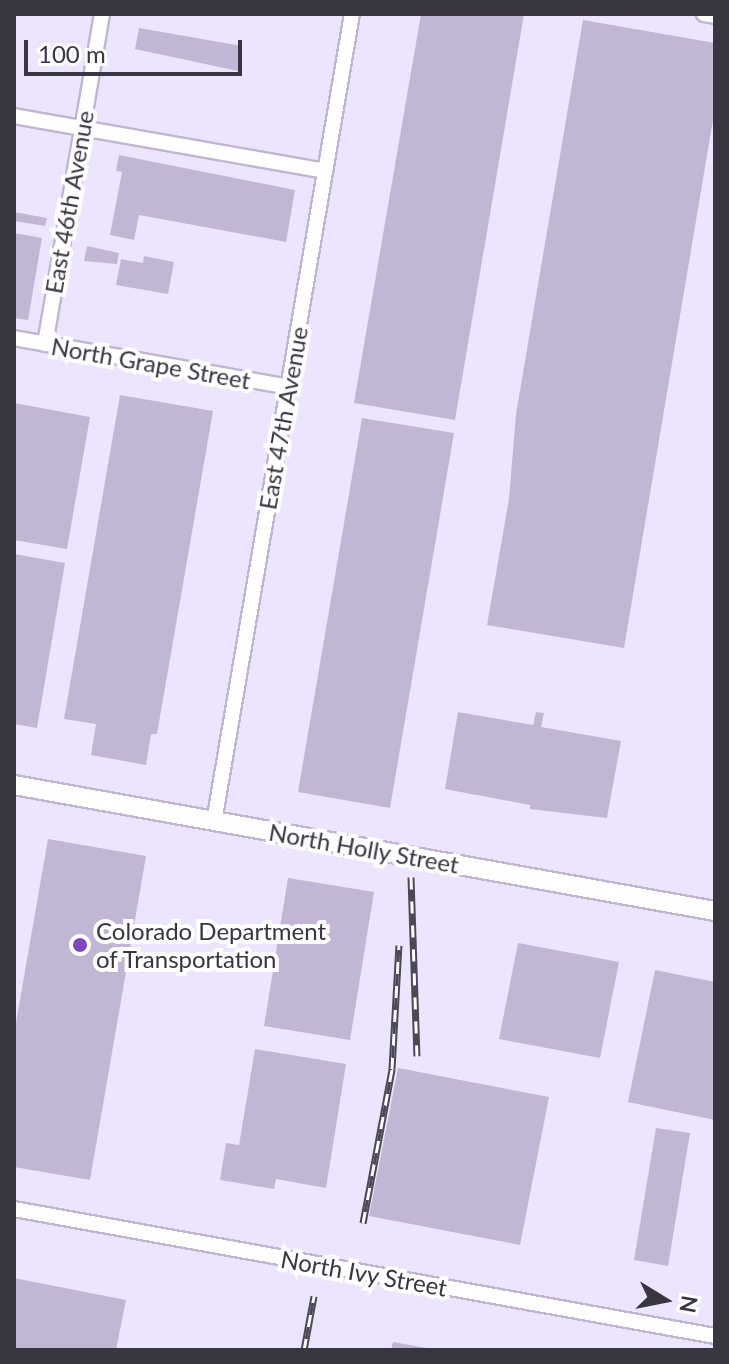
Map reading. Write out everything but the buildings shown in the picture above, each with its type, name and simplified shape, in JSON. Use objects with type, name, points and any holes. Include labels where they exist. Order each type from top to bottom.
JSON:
[{"type":"street","name":"East 46th Avenue","points":[[45,344],[102,14]]},
{"type":"street","name":"East 47th Avenue","points":[[214,822],[352,14]]},
{"type":"street","points":[[704,14],[715,16]]},
{"type":"street","points":[[14,116],[325,171]]},
{"type":"street","name":"North Grape Street","points":[[14,338],[288,387]]},
{"type":"street","name":"North Holly Street","points":[[14,785],[715,911]]},
{"type":"street","name":"North Ivy Street","points":[[14,1209],[715,1336]]},
{"type":"railway","points":[[411,877],[417,1056]]},
{"type":"railway","points":[[363,1223],[392,1069],[399,945]]},
{"type":"railway","points":[[304,1350],[314,1296]]},
{"type":"place","name":"Colorado Department of Transportation","points":[[80,945]]}]
